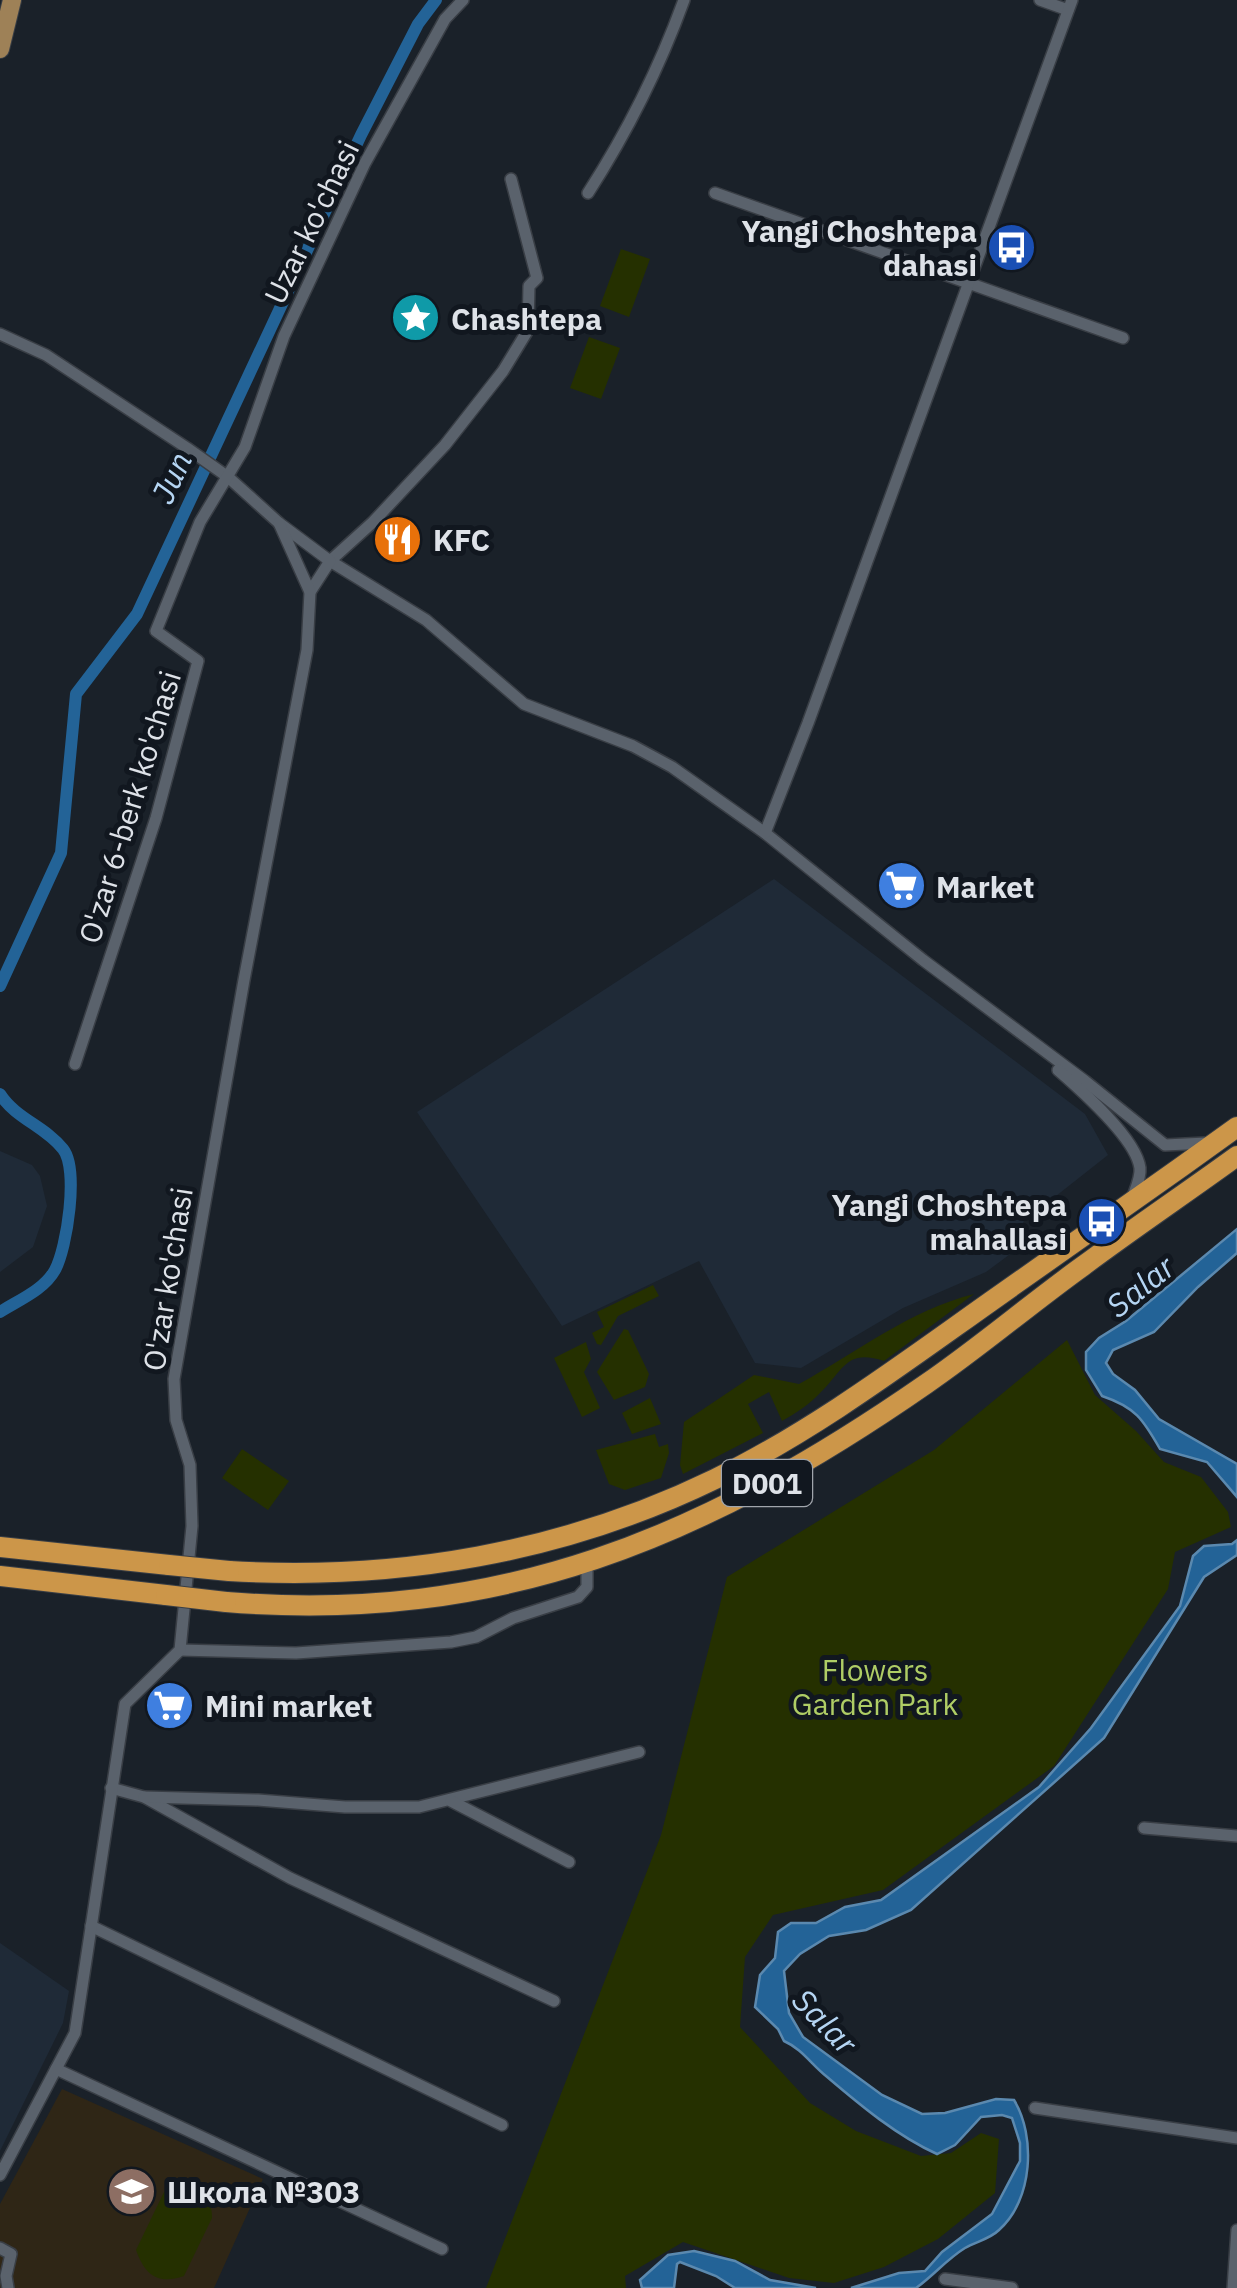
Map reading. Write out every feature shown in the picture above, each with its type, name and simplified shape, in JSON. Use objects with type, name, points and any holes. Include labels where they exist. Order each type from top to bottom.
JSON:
[{"type":"highway","points":[[1215,1142],[1237,1126]]},
{"type":"highway","name":"D001","points":[[0,1548],[293,1575],[415,1568],[463,1561],[614,1521],[717,1478],[792,1437],[869,1388],[1215,1142]]},
{"type":"highway","name":"D001","points":[[0,1576],[282,1606],[404,1601],[534,1578],[588,1564],[639,1546],[728,1505],[885,1412],[1233,1159]]},
{"type":"highway","points":[[869,1388],[885,1412]]},
{"type":"main road","points":[[0,49],[12,0]]},
{"type":"street","name":"Uzar ko'chasi","points":[[224,474],[245,447],[284,336],[366,163],[445,19],[463,0]]},
{"type":"street","points":[[588,193],[626,133],[662,58],[684,0]]},
{"type":"street","points":[[765,833],[1070,5],[1040,0]]},
{"type":"street","points":[[310,592],[330,560],[373,522],[445,445],[503,372],[528,330],[529,286],[537,278],[511,179]]},
{"type":"street","points":[[715,194],[1123,338]]},
{"type":"street","points":[[0,334],[46,355],[224,474],[279,523],[330,560],[426,620],[524,704],[653,755],[765,833],[1165,1146],[1215,1142]]},
{"type":"street","name":"O'zar 6-berk ko'chasi","points":[[75,1064],[156,818],[198,661],[156,632],[200,522],[224,474]]},
{"type":"street","points":[[279,523],[310,592]]},
{"type":"street","name":"O'zar ko'chasi","points":[[180,1650],[191,1511],[190,1465],[176,1420],[174,1379],[307,650],[310,592]]},
{"type":"street","points":[[1014,1030],[1104,1112],[1118,1131],[1140,1169],[1131,1200]]},
{"type":"street","points":[[0,2175],[75,2033],[125,1704],[180,1650],[296,1652],[476,1637],[513,1618],[578,1597],[587,1587],[588,1564]]},
{"type":"street","points":[[144,1798],[388,1808],[451,1801],[639,1752]]},
{"type":"street","points":[[111,1788],[144,1798],[290,1878],[554,2002]]},
{"type":"street","points":[[451,1801],[569,1862]]},
{"type":"street","points":[[1144,1828],[1237,1836]]},
{"type":"street","points":[[91,1926],[502,2125]]},
{"type":"street","points":[[56,2069],[442,2249]]},
{"type":"street","points":[[1035,2108],[1237,2138]]},
{"type":"street","points":[[1233,2288],[1237,2230]]},
{"type":"street","points":[[0,2248],[11,2254],[6,2276],[8,2288]]},
{"type":"street","points":[[945,2278],[1012,2288]]},
{"type":"shaded area","points":[[774,879],[1085,1114],[1108,1155],[1023,1222],[1032,1238],[986,1272],[903,1308],[801,1368],[755,1363],[699,1261],[562,1326],[417,1112]]},
{"type":"shaded area","points":[[0,1151],[32,1165],[40,1176],[47,1206],[33,1247],[0,1272]]},
{"type":"shaded area","points":[[0,1943],[69,1991],[63,2023],[0,2151]]},
{"type":"shaded area","name":"Школа №303","points":[[62,2089],[263,2179],[214,2288],[0,2288],[0,2204]]},
{"type":"green space","points":[[621,249],[650,259],[629,317],[600,306]]},
{"type":"green space","points":[[589,337],[620,348],[601,399],[570,388]]},
{"type":"green space","points":[[653,1285],[659,1296],[618,1316],[601,1345],[597,1344],[592,1333],[604,1327],[597,1312]]},
{"type":"green space","points":[[974,1294],[884,1361],[861,1357],[846,1364],[811,1401],[782,1421],[769,1392],[748,1404],[763,1433],[683,1474],[680,1465],[684,1422],[754,1375],[799,1384],[906,1321]]},
{"type":"green space","points":[[624,1329],[628,1330],[649,1374],[645,1387],[614,1400],[597,1372]]},
{"type":"green space","name":"Flowers Garden Park","points":[[1067,1340],[1095,1395],[1164,1462],[1201,1477],[1228,1512],[1231,1527],[1175,1552],[1168,1589],[1054,1766],[883,1890],[773,1915],[745,1957],[740,2027],[810,2103],[856,2131],[921,2156],[951,2153],[981,2133],[999,2139],[995,2193],[938,2239],[884,2267],[834,2283],[789,2278],[683,2242],[625,2276],[626,2288],[486,2288],[661,1835],[727,1577],[934,1450]]},
{"type":"green space","points":[[586,1342],[591,1359],[584,1372],[600,1408],[582,1417],[554,1358]]},
{"type":"green space","points":[[650,1398],[661,1424],[632,1434],[622,1413]]},
{"type":"green space","points":[[655,1434],[659,1447],[668,1444],[661,1478],[625,1490],[609,1484],[596,1450]]},
{"type":"green space","points":[[242,1449],[289,1481],[268,1510],[222,1478]]},
{"type":"green space","points":[[190,2185],[206,2198],[212,2218],[184,2276],[153,2276],[136,2250],[164,2192],[174,2186]]},
{"type":"water","name":"Salar","points":[[1237,1229],[1237,1253],[1154,1332],[1113,1350],[1106,1363],[1159,1419],[1237,1464],[1237,1497],[1207,1462],[1160,1449],[1137,1415],[1102,1396],[1086,1370],[1086,1352]]},
{"type":"water","name":"Salar","points":[[1237,1540],[1237,1555],[1204,1577],[1104,1738],[911,1910],[866,1930],[829,1936],[800,1954],[784,1971],[789,2013],[803,2037],[882,2095],[922,2114],[945,2113],[996,2099],[1014,2100],[1026,2131],[1024,2185],[1019,2202],[999,2230],[958,2252],[916,2288],[851,2288],[899,2273],[925,2271],[942,2252],[992,2214],[1020,2161],[1020,2143],[1012,2118],[981,2117],[955,2145],[937,2154],[879,2119],[784,2041],[778,2029],[755,2007],[760,1975],[775,1958],[778,1932],[791,1923],[816,1923],[845,1907],[881,1900],[1039,1787],[1091,1728],[1180,1606],[1193,1556],[1204,1546],[1232,1544]]},
{"type":"water","points":[[694,2251],[735,2261],[770,2280],[816,2288],[735,2288],[680,2262],[674,2288],[642,2288],[640,2280],[668,2255]]},
{"type":"waterway","name":"Jun","points":[[0,986],[61,853],[76,694],[137,614],[361,135],[418,24],[436,0]]},
{"type":"waterway","name":"Jun","points":[[0,1094],[63,1149],[71,1190],[67,1227],[55,1270],[38,1289],[0,1312]]},
{"type":"place","name":"Yangi Choshtepa dahasi","points":[[1012,247]]},
{"type":"place","name":"Сhashtepa","points":[[416,318]]},
{"type":"place","name":"KFC","points":[[398,539]]},
{"type":"place","name":"Market","points":[[901,886]]},
{"type":"place","name":"Yangi Choshtepa mahallasi","points":[[1102,1221]]},
{"type":"place","name":"Mini market","points":[[170,1705]]},
{"type":"place","name":"Школа №303","points":[[132,2191]]}]
